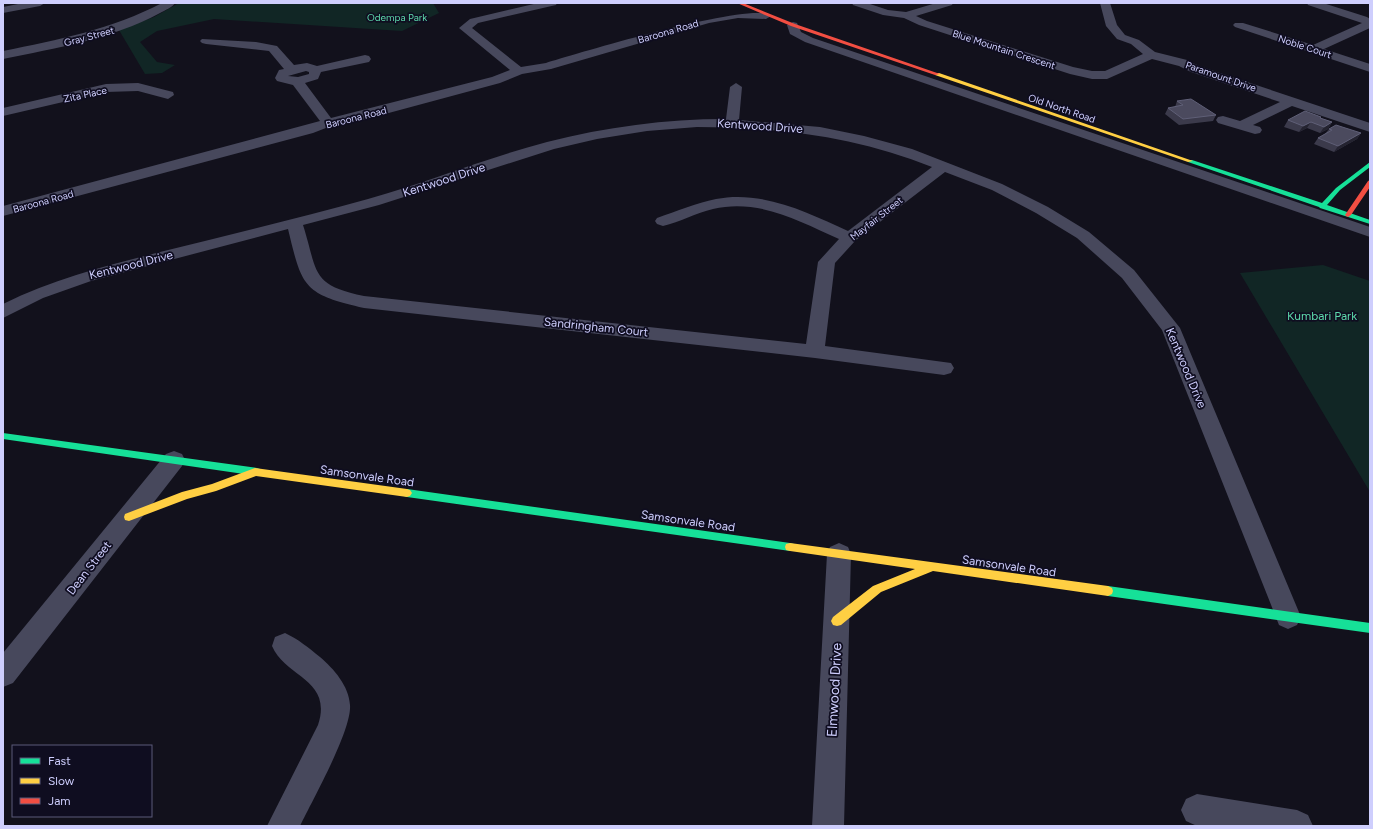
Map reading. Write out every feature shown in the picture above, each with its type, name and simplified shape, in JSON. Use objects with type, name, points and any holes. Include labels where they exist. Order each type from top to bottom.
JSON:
[{"type":"main road","name":"Old North Road","points":[[737,3],[766,16],[1322,207],[1370,222]]},
{"type":"main road","name":"Old North Road","points":[[756,3],[801,20],[1315,193],[1365,208]]},
{"type":"main road","points":[[1322,207],[1338,188],[1370,164]]},
{"type":"main road","points":[[1348,215],[1348,203],[1370,182]]},
{"type":"main road","name":"Samsonvale Road","points":[[3,436],[931,568],[1370,628]]},
{"type":"main road","points":[[130,517],[185,495],[213,488],[256,472]]},
{"type":"main road","points":[[837,621],[862,603],[876,589],[931,568]]},
{"type":"street","points":[[3,10],[40,3]]},
{"type":"street","name":"Gray Street","points":[[3,55],[91,37],[138,20],[170,3]]},
{"type":"street","points":[[519,71],[465,28],[474,21],[552,3]]},
{"type":"street","name":"Baroona Road","points":[[708,20],[729,10],[737,3]]},
{"type":"street","name":"Blue Mountain Crescent","points":[[856,3],[887,13],[906,15],[923,23],[1070,70],[1092,75],[1107,75],[1151,55]]},
{"type":"street","points":[[906,15],[948,3]]},
{"type":"street","name":"Paramount Drive","points":[[1105,3],[1112,26],[1121,37],[1135,42],[1151,55],[1183,63],[1195,69],[1293,101],[1367,128]]},
{"type":"street","points":[[1312,3],[1363,19],[1369,24],[1314,49]]},
{"type":"street","name":"Baroona Road","points":[[3,211],[308,130],[328,122],[354,118],[496,80],[519,71],[547,66],[708,20],[738,15],[766,16]]},
{"type":"street","name":"Old North Road","points":[[793,25],[796,34],[809,40],[1276,202],[1370,232]]},
{"type":"street","name":"Noble Court","points":[[1239,25],[1370,68]]},
{"type":"street","points":[[203,40],[273,48],[328,122]]},
{"type":"street","points":[[294,75],[314,76],[316,70],[365,59]]},
{"type":"street","points":[[732,123],[736,87]]},
{"type":"street","name":"Zita Place","points":[[3,112],[106,88],[138,88],[168,95]]},
{"type":"street","points":[[1242,125],[1293,101]]},
{"type":"street","points":[[1223,120],[1255,130]]},
{"type":"street","name":"Kentwood Drive","points":[[3,312],[37,294],[85,277],[374,202],[550,146],[597,135],[647,127],[697,123],[732,123],[820,131],[864,140],[907,152],[997,188],[1042,210],[1083,235],[1128,274],[1171,328],[1288,617]]},
{"type":"street","name":"Mayfair Street","points":[[815,352],[827,262],[849,238],[942,166]]},
{"type":"street","points":[[663,221],[718,203],[756,202],[790,210],[849,238]]},
{"type":"street","name":"Sandringham Court","points":[[294,224],[310,277],[325,290],[340,296],[364,302],[815,352],[944,368]]},
{"type":"street","name":"Dean Street","points":[[3,674],[130,517],[174,460]]},
{"type":"street","name":"Elmwood Drive","points":[[828,826],[839,554]]},
{"type":"street","points":[[283,826],[330,731],[335,716],[336,701],[327,683],[285,646]]},
{"type":"street","points":[[1197,810],[1296,826]]},
{"type":"green space","name":"Odempa Park","points":[[179,3],[433,3],[439,13],[402,31],[214,19],[157,31],[140,42],[157,62],[175,65],[162,73],[145,74],[119,30],[154,17]]},
{"type":"green space","name":"Kumbari Park","points":[[1323,265],[1370,281],[1370,492],[1240,273]]},
{"type":"building","points":[[1191,99],[1216,115],[1183,119],[1168,108],[1183,105],[1177,101]]},
{"type":"building","points":[[1305,111],[1332,122],[1324,127],[1311,122],[1303,126],[1288,120]]},
{"type":"building","points":[[1336,125],[1361,133],[1338,146],[1318,138],[1332,130],[1329,129]]},
{"type":"traffic: fast","points":[[1190,161],[1370,222]]},
{"type":"traffic: fast","points":[[1322,207],[1338,189],[1370,164]]},
{"type":"traffic: fast","points":[[3,436],[257,472]]},
{"type":"traffic: fast","points":[[407,493],[790,547]]},
{"type":"traffic: fast","points":[[1108,591],[1370,628]]},
{"type":"traffic: slow","points":[[937,74],[1190,161]]},
{"type":"traffic: slow","points":[[129,517],[185,495],[213,488],[255,472]]},
{"type":"traffic: slow","points":[[257,472],[407,493]]},
{"type":"traffic: slow","points":[[790,547],[1108,591]]},
{"type":"traffic: slow","points":[[837,621],[877,589],[930,568]]},
{"type":"traffic: jam","points":[[739,3],[793,25],[937,74]]},
{"type":"traffic: jam","points":[[1348,215],[1370,182]]}]
